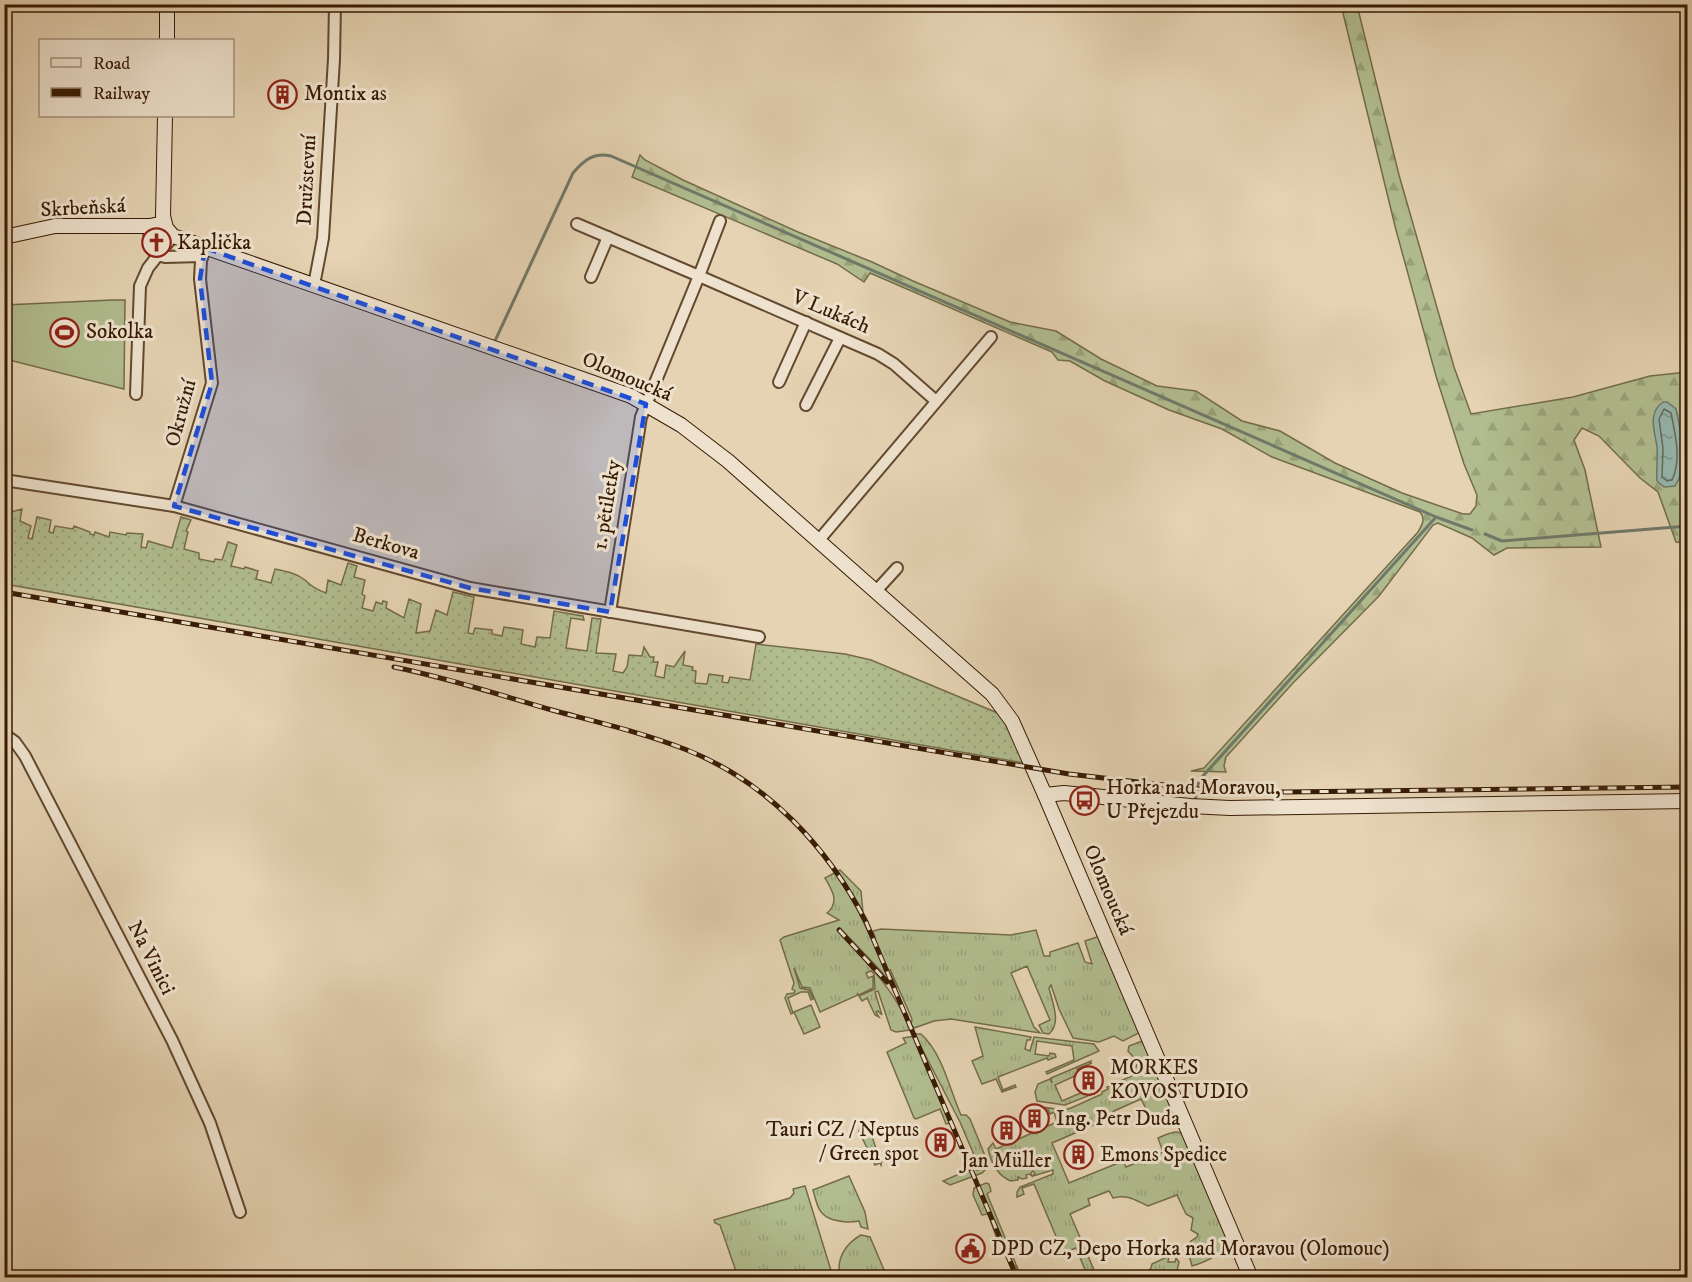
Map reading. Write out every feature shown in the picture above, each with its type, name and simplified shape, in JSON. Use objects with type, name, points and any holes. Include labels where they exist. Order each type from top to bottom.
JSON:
[{"type":"street","points":[[166,39],[167,4]]},
{"type":"street","name":"Družstevní","points":[[314,285],[323,238],[335,4]]},
{"type":"street","points":[[136,394],[140,286],[148,268],[173,236],[164,223],[165,117]]},
{"type":"street","points":[[646,404],[720,221]]},
{"type":"street","name":"Skrbeňská","points":[[4,237],[55,226],[149,226],[164,223]]},
{"type":"street","name":"V Lukách","points":[[577,224],[885,358],[936,401]]},
{"type":"street","points":[[149,226],[150,247],[157,255],[165,257],[204,252]]},
{"type":"street","name":"Olomoucká","points":[[173,236],[204,252],[314,285],[631,396],[646,404],[673,419],[713,448],[970,673],[1000,704],[1012,721],[1251,1278]]},
{"type":"street","points":[[591,276],[608,237]]},
{"type":"street","name":"Okružní","points":[[174,506],[212,383],[201,286],[204,252]]},
{"type":"street","points":[[779,382],[806,322]]},
{"type":"street","points":[[819,540],[991,337]]},
{"type":"street","points":[[806,405],[840,338]]},
{"type":"street","name":"1. pětiletky","points":[[610,612],[639,424],[646,404]]},
{"type":"street","name":"Berkova","points":[[4,480],[174,506],[471,588],[759,637]]},
{"type":"street","points":[[876,591],[897,568]]},
{"type":"street","name":"Na Vinici","points":[[4,734],[15,741],[35,774],[172,1040],[210,1123],[240,1212]]},
{"type":"street","points":[[1045,795],[1064,794],[1194,807],[1688,801]]},
{"type":"highlighted area","points":[[205,248],[646,404],[610,612],[470,588],[174,506],[212,383],[200,279]]},
{"type":"green space","points":[[1341,5],[1357,5],[1399,175],[1454,367],[1471,414],[1573,397],[1650,376],[1687,372],[1687,543],[1676,542],[1658,492],[1640,478],[1599,436],[1582,428],[1574,440],[1585,470],[1601,547],[1507,548],[1494,555],[1472,538],[1438,523],[1433,525],[1379,596],[1293,683],[1226,757],[1224,766],[1226,772],[1191,771],[1204,768],[1418,532],[1423,520],[1420,512],[1272,457],[1222,429],[1169,410],[1105,381],[1070,361],[1058,360],[1052,352],[870,273],[864,282],[837,264],[632,177],[640,155],[645,160],[683,180],[798,232],[1010,322],[1056,331],[1101,359],[1157,386],[1196,391],[1242,421],[1280,431],[1335,463],[1402,493],[1463,514],[1470,514],[1476,506],[1477,495],[1464,464],[1436,376],[1396,230]]},
{"type":"green space","name":"Sokolka","points":[[125,300],[124,389],[5,359],[5,305]]},
{"type":"green space","points":[[22,509],[20,521],[31,526],[28,538],[32,539],[37,517],[51,520],[49,532],[53,533],[55,526],[73,529],[74,526],[90,534],[94,535],[95,532],[109,537],[110,532],[126,535],[127,533],[143,534],[141,547],[146,548],[148,541],[172,548],[181,517],[191,520],[186,531],[188,532],[184,549],[199,553],[199,559],[214,562],[215,559],[222,560],[228,542],[237,545],[231,566],[258,571],[256,579],[271,583],[275,569],[287,572],[326,593],[328,580],[341,585],[348,563],[357,566],[354,577],[365,580],[362,608],[373,611],[376,602],[382,604],[383,601],[387,602],[386,608],[404,618],[409,599],[421,604],[416,633],[430,631],[436,610],[447,615],[453,592],[474,597],[468,633],[473,634],[475,628],[492,630],[492,634],[502,636],[504,627],[523,630],[521,644],[535,647],[537,637],[550,638],[554,611],[583,616],[584,620],[571,618],[566,648],[587,651],[592,618],[601,619],[596,653],[616,654],[613,671],[623,673],[627,667],[629,655],[642,656],[644,647],[650,657],[654,657],[653,662],[658,662],[655,676],[664,678],[666,665],[674,667],[685,651],[683,665],[693,667],[692,670],[696,671],[695,683],[707,684],[709,674],[723,676],[722,682],[728,683],[730,677],[750,680],[756,644],[845,654],[871,660],[1000,714],[1024,763],[5,584],[5,511]]},
{"type":"green space","points":[[840,870],[861,891],[863,913],[860,915],[872,940],[875,938],[873,931],[881,929],[1011,935],[1036,930],[1044,956],[1050,956],[1050,952],[1078,943],[1085,962],[1092,964],[1085,941],[1100,936],[1139,1033],[1123,1041],[1114,1036],[1099,1042],[1073,1038],[1059,1009],[1051,985],[1049,988],[1056,1018],[1055,1024],[1049,1034],[1043,1033],[1039,1025],[1050,1020],[1027,966],[1011,973],[1034,1027],[1040,1033],[951,1019],[934,1021],[914,1028],[890,969],[897,987],[893,988],[881,971],[840,928],[838,931],[888,989],[911,1030],[896,1032],[891,1030],[878,991],[875,992],[882,1015],[876,1012],[879,1017],[875,1015],[867,998],[862,1001],[859,996],[875,989],[874,974],[871,971],[866,973],[868,978],[873,976],[873,988],[859,995],[857,993],[858,995],[820,1012],[810,988],[802,987],[794,968],[800,988],[809,990],[813,999],[811,1000],[808,992],[801,992],[788,998],[793,1013],[791,1014],[785,998],[787,994],[794,993],[792,989],[794,983],[780,940],[839,920],[827,913],[833,905],[834,896],[825,878]]},
{"type":"green space","points":[[811,1005],[820,1027],[804,1034],[794,1012]]},
{"type":"green space","points":[[975,1027],[1031,1037],[1027,1040],[1025,1049],[1030,1051],[1034,1037],[1094,1044],[1099,1051],[1047,1074],[1046,1072],[1074,1060],[1072,1046],[1037,1041],[1035,1054],[1049,1056],[1050,1053],[1055,1054],[1056,1057],[1048,1060],[1047,1058],[998,1077],[1003,1090],[1015,1085],[1016,1087],[1002,1092],[996,1079],[982,1084],[972,1061],[983,1056]]},
{"type":"green space","points":[[915,1034],[921,1034],[935,1051],[961,1115],[966,1115],[970,1119],[988,1163],[982,1173],[950,1185],[943,1181],[966,1171],[962,1160],[967,1163],[974,1175],[966,1150],[977,1170],[980,1169],[960,1122],[921,1047],[920,1052],[951,1123],[946,1124],[940,1109],[914,1118],[887,1052],[906,1043],[903,1038],[915,1036]]},
{"type":"green space","points":[[1145,1042],[1174,1114],[1168,1122],[1155,1127],[1141,1099],[1114,1111],[1105,1120],[1052,1143],[1069,1183],[1123,1161],[1126,1167],[1163,1152],[1158,1138],[1172,1132],[1179,1132],[1186,1136],[1229,1238],[1220,1252],[1192,1266],[1187,1247],[1198,1234],[1191,1230],[1193,1218],[1186,1214],[1177,1195],[1148,1206],[1127,1197],[1113,1198],[1109,1191],[1088,1199],[1090,1205],[1070,1214],[1097,1277],[1088,1277],[1076,1248],[1063,1253],[1034,1184],[1022,1188],[1024,1194],[1017,1197],[1020,1187],[1053,1174],[1053,1170],[1033,1176],[1035,1173],[1033,1171],[1032,1176],[1029,1174],[1026,1175],[1027,1178],[1018,1177],[1018,1180],[1011,1181],[1002,1176],[996,1168],[988,1149],[993,1143],[996,1149],[1057,1122],[1054,1112],[1050,1114],[1048,1109],[1042,1111],[1041,1107],[1064,1110],[1071,1108],[1102,1094],[1108,1089],[1107,1087],[1145,1070],[1142,1068],[1129,1073],[1130,1070],[1135,1069],[1138,1062],[1128,1051],[1129,1046]]},
{"type":"green space","points":[[1091,1061],[1092,1063],[1077,1069],[1079,1074],[1055,1085],[1062,1101],[1090,1089],[1093,1094],[1065,1105],[1037,1101],[1035,1092],[1038,1084],[1050,1079],[1052,1083],[1051,1078]]},
{"type":"green space","points":[[867,1122],[880,1160],[882,1159],[881,1165],[880,1163],[875,1165],[859,1131],[861,1126]]},
{"type":"green space","points":[[849,1176],[865,1212],[868,1229],[861,1227],[859,1221],[846,1222],[829,1218],[821,1212],[817,1205],[813,1190]]},
{"type":"green space","points":[[989,1184],[991,1191],[987,1194],[1020,1274],[1004,1242],[997,1239],[988,1214],[982,1215],[973,1195],[974,1188]]},
{"type":"green space","points":[[805,1186],[833,1277],[738,1277],[720,1225],[714,1220],[790,1198],[794,1193],[793,1189]]},
{"type":"green space","points":[[861,1235],[870,1237],[887,1277],[840,1277],[839,1264],[846,1247]]},
{"type":"green space","points":[[1169,1256],[1168,1262],[1175,1262],[1176,1258],[1179,1262],[1177,1271],[1163,1277],[1150,1277],[1147,1272],[1152,1264]]},
{"type":"water","points":[[1663,402],[1667,402],[1676,409],[1683,449],[1680,477],[1675,486],[1664,487],[1657,481],[1657,447],[1653,423],[1655,412]]},
{"type":"waterway","points":[[494,343],[573,173],[581,164],[594,156],[611,156],[1436,517],[1472,530]]},
{"type":"waterway","points":[[1195,801],[1198,784],[1203,776],[1436,517]]},
{"type":"waterway","points":[[1485,534],[1502,541],[1688,526]]},
{"type":"railway","points":[[4,592],[1069,774],[1216,791],[1688,787]]},
{"type":"railway","points":[[394,667],[454,681],[620,728],[687,750],[743,780],[792,820],[833,868],[851,894],[866,922],[1017,1278]]},
{"type":"railway","points":[[839,930],[887,982]]},
{"type":"place","name":"Montix as","points":[[283,94]]},
{"type":"place","name":"Kaplička","points":[[156,243]]},
{"type":"place","name":"Sokolka","points":[[65,332]]},
{"type":"place","name":"Horka nad Moravou, U Přejezdu","points":[[1085,800]]},
{"type":"place","name":"MORKES KOVOSTUDIO","points":[[1089,1080]]},
{"type":"place","name":"Ing. Petr Duda","points":[[1035,1119]]},
{"type":"place","name":"Jan Müller","points":[[1006,1130]]},
{"type":"place","name":"Tauri CZ / Neptus / Green spot","points":[[940,1142]]},
{"type":"place","name":"Emons Spedice","points":[[1079,1155]]},
{"type":"place","name":"DPD CZ, Depo Horka nad Moravou (Olomouc)","points":[[970,1249]]}]
